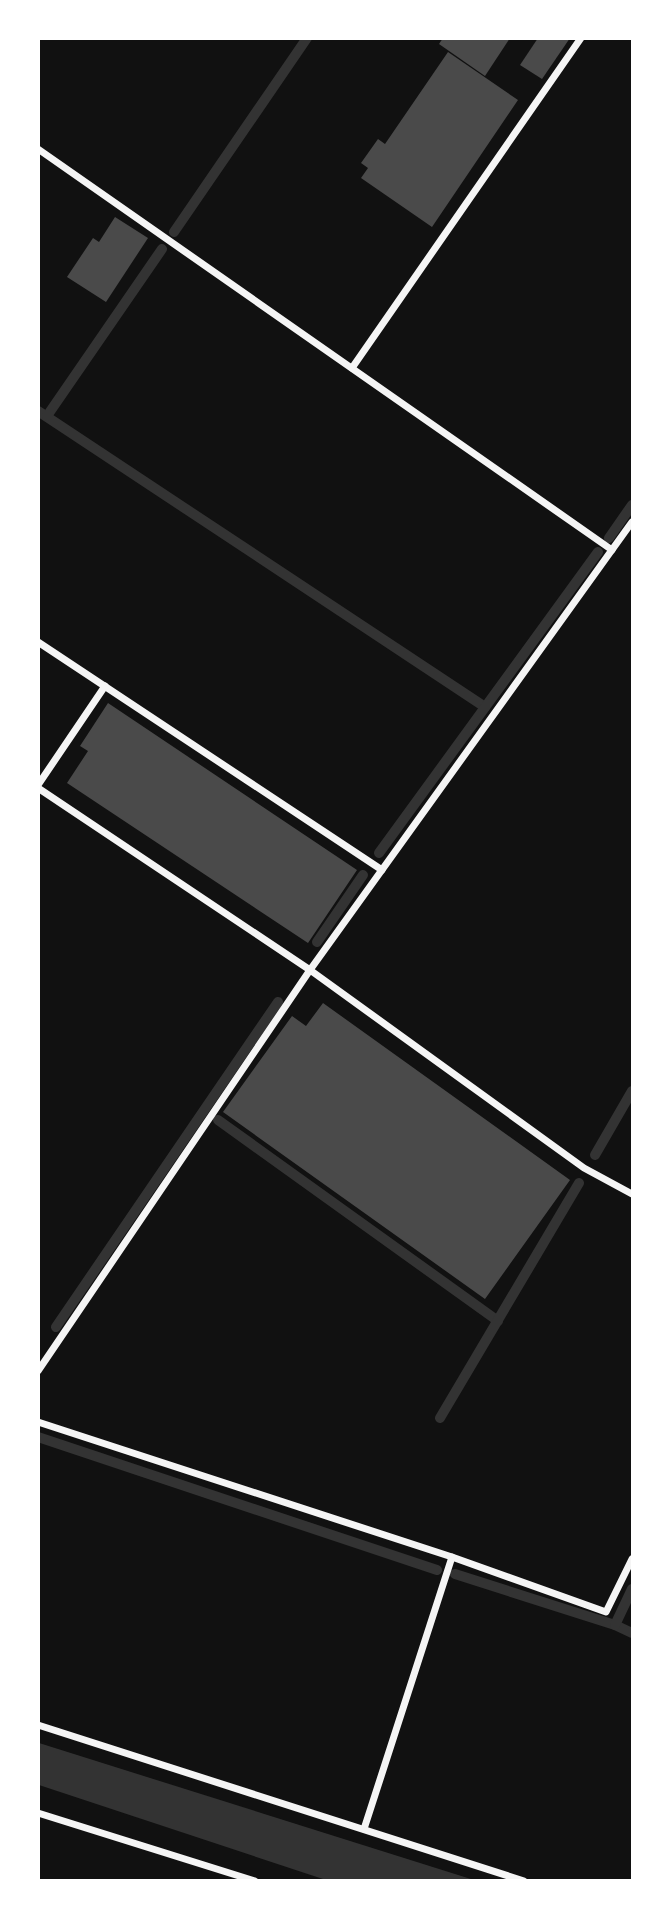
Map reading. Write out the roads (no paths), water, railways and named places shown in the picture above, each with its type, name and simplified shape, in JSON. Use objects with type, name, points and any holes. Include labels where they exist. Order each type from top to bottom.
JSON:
[{"type":"street","points":[[352,368],[581,38]]},
{"type":"street","points":[[38,149],[612,550]]},
{"type":"street","points":[[38,1371],[310,970],[632,522]]},
{"type":"street","points":[[38,642],[382,870]]},
{"type":"street","points":[[105,686],[38,787],[310,970],[584,1168],[632,1194]]},
{"type":"street","points":[[38,1422],[452,1557],[606,1612],[632,1559]]},
{"type":"street","points":[[364,1829],[452,1557]]},
{"type":"street","points":[[38,1725],[524,1881]]},
{"type":"street","points":[[38,1813],[255,1881]]},
{"type":"waterway","points":[[174,232],[307,38]]},
{"type":"waterway","points":[[47,416],[162,249]]},
{"type":"waterway","points":[[38,411],[485,707]]},
{"type":"waterway","points":[[609,538],[632,505]]},
{"type":"waterway","points":[[379,853],[598,552]]},
{"type":"waterway","points":[[317,942],[363,875]]},
{"type":"waterway","points":[[56,1327],[278,1002]]},
{"type":"waterway","points":[[595,1155],[632,1091]]},
{"type":"waterway","points":[[218,1120],[498,1321]]},
{"type":"waterway","points":[[440,1418],[579,1183]]},
{"type":"waterway","points":[[38,1437],[437,1570]]},
{"type":"waterway","points":[[455,1574],[615,1625],[632,1633]]},
{"type":"waterway","points":[[615,1625],[632,1589]]}]
